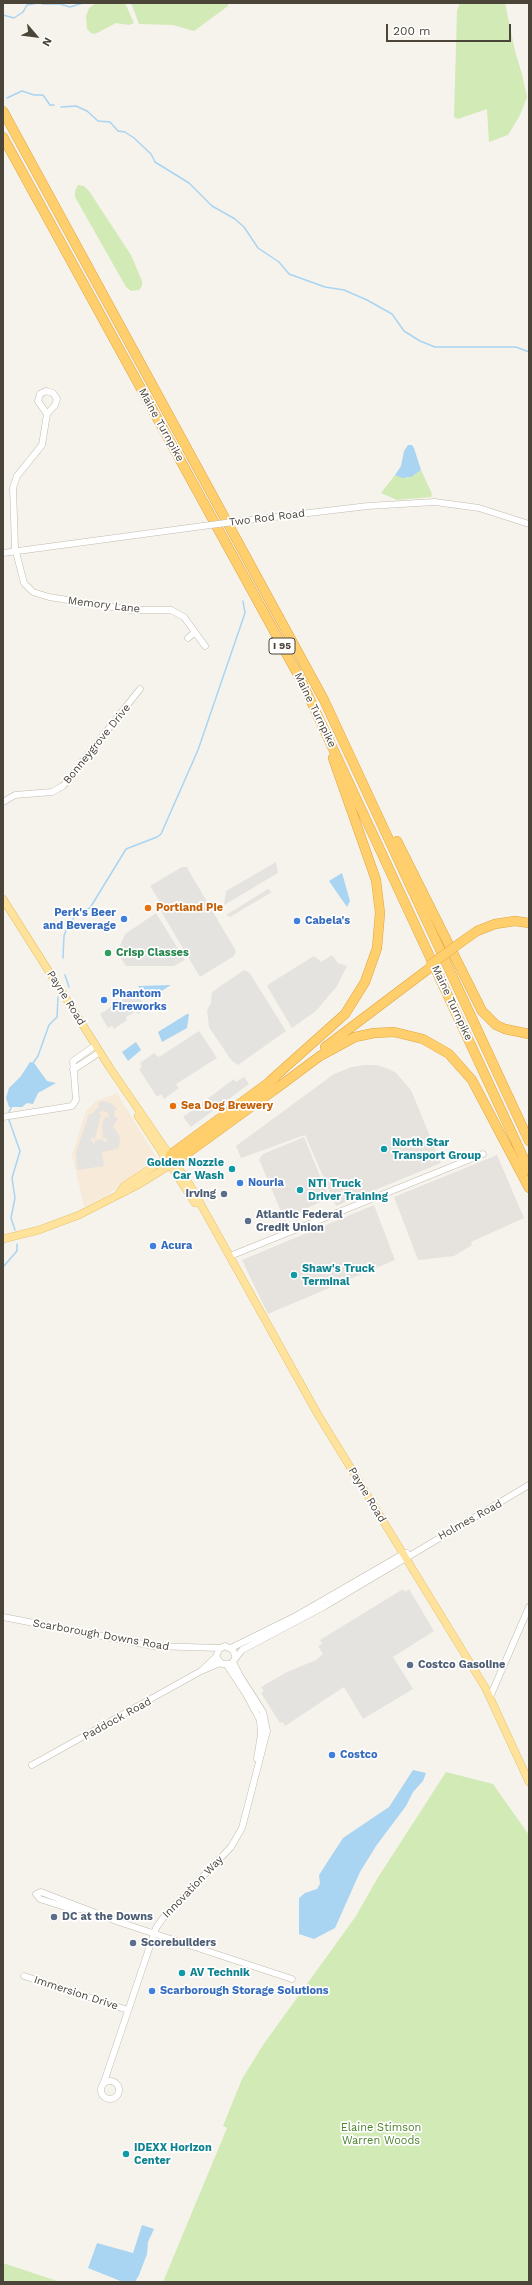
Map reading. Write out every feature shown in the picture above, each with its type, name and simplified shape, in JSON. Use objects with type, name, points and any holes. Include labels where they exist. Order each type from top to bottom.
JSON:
[{"type":"highway","name":"Maine Turnpike","points":[[3,111],[296,646],[324,700],[529,1141]]},
{"type":"highway","name":"Maine Turnpike","points":[[3,137],[315,709],[529,1170]]},
{"type":"highway","points":[[270,1081],[332,1027],[350,1007],[371,969],[380,930],[380,900],[374,872],[315,709]]},
{"type":"highway","points":[[371,800],[380,809],[482,1011],[496,1025],[505,1029],[529,1034]]},
{"type":"highway","points":[[273,1091],[333,1040],[461,943],[474,935],[497,925],[517,923],[529,924]]},
{"type":"highway","points":[[170,1160],[270,1081],[430,966]]},
{"type":"highway","points":[[170,1160],[273,1091],[324,1054],[355,1037],[374,1033],[394,1032],[423,1039],[449,1054],[472,1080],[529,1188]]},
{"type":"main road","name":"Payne Road","points":[[3,899],[170,1160],[190,1185],[313,1406],[407,1555],[490,1696],[529,1782]]},
{"type":"main road","points":[[3,1239],[64,1221],[119,1194],[124,1186],[170,1160]]},
{"type":"street","name":"Memory Lane","points":[[47,414],[42,445],[17,476],[13,486],[16,552],[22,580],[28,588],[38,594],[131,610],[171,610],[184,617],[205,646]]},
{"type":"street","name":"Two Rod Road","points":[[3,553],[241,521],[368,506],[435,502],[479,508],[529,524]]},
{"type":"street","points":[[188,638],[195,632]]},
{"type":"street","name":"Bonneygrove Drive","points":[[3,802],[15,796],[52,792],[63,786],[140,689]]},
{"type":"street","points":[[3,1117],[72,1106],[76,1100],[73,1063],[76,1058],[96,1045]]},
{"type":"street","points":[[73,1070],[100,1052]]},
{"type":"street","points":[[230,1256],[483,1154]]},
{"type":"street","name":"Holmes Road","points":[[407,1555],[529,1485]]},
{"type":"street","points":[[231,1648],[407,1555]]},
{"type":"street","points":[[234,1659],[242,1650],[290,1625],[407,1555]]},
{"type":"street","points":[[490,1696],[529,1607]]},
{"type":"street","name":"Scarborough Downs Road","points":[[3,1617],[153,1646],[199,1648],[218,1653],[225,1646],[231,1648]]},
{"type":"street","name":"Innovation Way","points":[[231,1648],[234,1659],[265,1719],[267,1736],[257,1762]]},
{"type":"street","name":"Innovation Way","points":[[104,2082],[154,1934],[163,1918],[231,1847],[238,1837],[257,1762],[262,1734],[260,1720],[246,1694],[224,1664],[218,1653]]},
{"type":"street","name":"Paddock Road","points":[[201,1671],[218,1653]]},
{"type":"street","name":"Paddock Road","points":[[32,1765],[201,1671],[224,1664],[234,1659]]},
{"type":"street","points":[[82,1909],[74,1910],[40,1899],[36,1894],[41,1892],[76,1904],[82,1909],[154,1934],[292,1979]]},
{"type":"street","name":"Immersion Drive","points":[[24,1976],[128,2010]]},
{"type":"shaded area","points":[[276,862],[278,873],[224,905],[226,891]]},
{"type":"shaded area","points":[[182,867],[187,867],[236,951],[234,956],[200,977],[161,911],[163,907],[150,886]]},
{"type":"shaded area","points":[[268,889],[272,892],[230,917],[226,915]]},
{"type":"shaded area","points":[[156,913],[185,960],[174,966],[126,966],[117,953],[125,934]]},
{"type":"shaded area","points":[[332,955],[338,963],[347,966],[337,986],[316,1011],[292,1028],[267,986],[314,956],[321,962]]},
{"type":"shaded area","points":[[244,970],[249,972],[286,1031],[238,1065],[231,1060],[209,1027],[207,1010],[211,1003],[212,992]]},
{"type":"shaded area","points":[[131,992],[143,1002],[141,1005],[144,1009],[139,1014],[135,1012],[126,1017],[127,1020],[114,1029],[112,1026],[108,1028],[100,1014],[125,998]]},
{"type":"shaded area","points":[[199,1031],[217,1058],[176,1084],[179,1088],[164,1099],[161,1094],[157,1097],[139,1069],[142,1067],[140,1063],[154,1053],[159,1057]]},
{"type":"shaded area","points":[[376,1065],[389,1069],[396,1073],[411,1090],[441,1163],[336,1206],[305,1135],[241,1158],[236,1146],[334,1074],[352,1067]]},
{"type":"shaded area","points":[[244,1077],[249,1084],[191,1127],[183,1117],[234,1079],[236,1082]]},
{"type":"shaded area","points":[[117,1093],[156,1157],[106,1196],[84,1207],[72,1154],[86,1111],[96,1101]]},
{"type":"shaded area","points":[[103,1101],[111,1103],[117,1109],[114,1111],[115,1117],[118,1119],[113,1126],[120,1137],[119,1147],[117,1149],[102,1152],[104,1166],[77,1170],[76,1152],[89,1114],[92,1114],[99,1106],[98,1103]],"holes":[[[103,1111],[107,1112],[109,1116],[108,1118],[106,1116],[102,1123],[103,1138],[107,1138],[107,1140],[104,1143],[103,1139],[95,1140],[95,1144],[92,1142],[91,1138],[95,1139],[101,1115],[98,1113]]]},
{"type":"shaded area","points":[[304,1137],[329,1198],[284,1219],[259,1159],[263,1154]]},
{"type":"shaded area","points":[[497,1155],[524,1218],[471,1242],[472,1245],[454,1256],[418,1260],[394,1197]]},
{"type":"shaded area","points":[[374,1205],[395,1260],[268,1314],[242,1260]]},
{"type":"shaded area","points":[[403,1589],[405,1592],[409,1589],[434,1631],[393,1657],[413,1689],[363,1719],[344,1687],[285,1726],[283,1722],[280,1723],[261,1693],[264,1691],[261,1687],[287,1672],[316,1660],[323,1654],[318,1646],[322,1644],[320,1640]]},
{"type":"green space","points":[[96,3],[125,3],[134,23],[129,25],[116,23],[95,34],[91,33],[87,29],[86,16],[89,8]]},
{"type":"green space","points":[[131,3],[228,3],[228,6],[194,31],[173,25],[139,24]]},
{"type":"green space","points":[[460,3],[505,3],[515,51],[527,97],[520,115],[508,135],[489,142],[487,109],[458,119],[454,117],[457,11]]},
{"type":"green space","points":[[78,185],[84,186],[89,191],[131,255],[142,281],[142,286],[139,290],[131,291],[126,287],[75,197],[75,191]]},
{"type":"green space","points":[[421,470],[432,494],[431,497],[397,500],[381,493],[395,475],[408,478]]},
{"type":"green space","name":"Elaine Stimson Warren Woods","points":[[446,1772],[493,1784],[529,1835],[529,2282],[163,2282],[227,2128],[223,2126],[242,2079],[263,2045],[356,1916],[377,1879]]},
{"type":"green space","points":[[3,2263],[60,2282],[3,2282]]},
{"type":"water","points":[[408,445],[412,445],[414,448],[421,470],[411,477],[402,478],[395,475],[401,466],[404,451]]},
{"type":"water","points":[[342,873],[350,901],[347,907],[329,881]]},
{"type":"water","points":[[171,985],[152,997],[142,992],[138,986]]},
{"type":"water","points":[[189,1014],[187,1028],[162,1042],[158,1032]]},
{"type":"water","points":[[136,1042],[141,1050],[128,1061],[122,1052]]},
{"type":"water","points":[[30,1062],[34,1063],[47,1081],[56,1083],[38,1093],[33,1104],[27,1103],[22,1107],[9,1107],[6,1098],[9,1088],[21,1076]]},
{"type":"water","points":[[413,1770],[426,1773],[423,1781],[413,1792],[406,1806],[376,1846],[360,1872],[335,1928],[314,1939],[299,1934],[299,1898],[305,1893],[317,1889],[320,1884],[319,1875],[343,1838],[389,1807]]},
{"type":"water","points":[[142,2225],[154,2229],[148,2242],[147,2254],[135,2282],[123,2282],[88,2268],[97,2243],[133,2253]]},
{"type":"waterway","points":[[3,15],[14,18],[23,12],[27,5],[38,3]]},
{"type":"waterway","points":[[42,4],[60,4],[70,7],[83,3]]},
{"type":"waterway","points":[[7,98],[22,91],[34,95],[43,95],[50,105],[54,105]]},
{"type":"waterway","points":[[61,107],[76,106],[87,111],[98,121],[110,122],[118,131],[125,132],[134,138],[151,154],[155,162],[189,183],[212,206],[235,219],[244,227],[258,248],[279,262],[289,274],[325,287],[344,290],[367,300],[392,314],[404,331],[420,341],[435,347],[516,347],[529,352]]},
{"type":"waterway","points":[[63,958],[64,936],[68,925],[77,914],[90,908],[126,849],[161,834],[198,750],[245,613],[243,601]]},
{"type":"waterway","points":[[65,975],[69,987]]},
{"type":"waterway","points":[[33,1063],[38,1056],[49,1025],[57,1017],[58,997]]},
{"type":"waterway","points":[[9,1112],[12,1106]]},
{"type":"waterway","points":[[9,1120],[20,1151],[12,1178],[15,1198],[11,1218],[15,1230]]},
{"type":"waterway","points":[[3,1267],[17,1251],[17,1244]]},
{"type":"place","name":"Portland Pie","points":[[148,908]]},
{"type":"place","name":"Perk's Beer and Beverage","points":[[124,919]]},
{"type":"place","name":"Cabela's","points":[[297,921]]},
{"type":"place","name":"Crisp Classes","points":[[108,953]]},
{"type":"place","name":"Phantom Fireworks","points":[[104,1000]]},
{"type":"place","name":"Sea Dog Brewery","points":[[173,1106]]},
{"type":"place","name":"North Star Transport Group","points":[[384,1149]]},
{"type":"place","name":"Golden Nozzle Car Wash","points":[[232,1169]]},
{"type":"place","name":"Nouria","points":[[240,1183]]},
{"type":"place","name":"NTI Truck Driver Training","points":[[300,1190]]},
{"type":"place","name":"Irving","points":[[224,1194]]},
{"type":"place","name":"Atlantic Federal Credit Union","points":[[248,1221]]},
{"type":"place","name":"Acura","points":[[153,1246]]},
{"type":"place","name":"Shaw's Truck Terminal","points":[[294,1275]]},
{"type":"place","name":"Costco Gasoline","points":[[410,1665]]},
{"type":"place","name":"Costco","points":[[332,1755]]},
{"type":"place","name":"DC at the Downs","points":[[54,1917]]},
{"type":"place","name":"Scorebuilders","points":[[133,1943]]},
{"type":"place","name":"AV Technik","points":[[182,1973]]},
{"type":"place","name":"Scarborough Storage Solutions","points":[[152,1991]]},
{"type":"place","name":"IDEXX Horizon Center","points":[[126,2154]]}]
